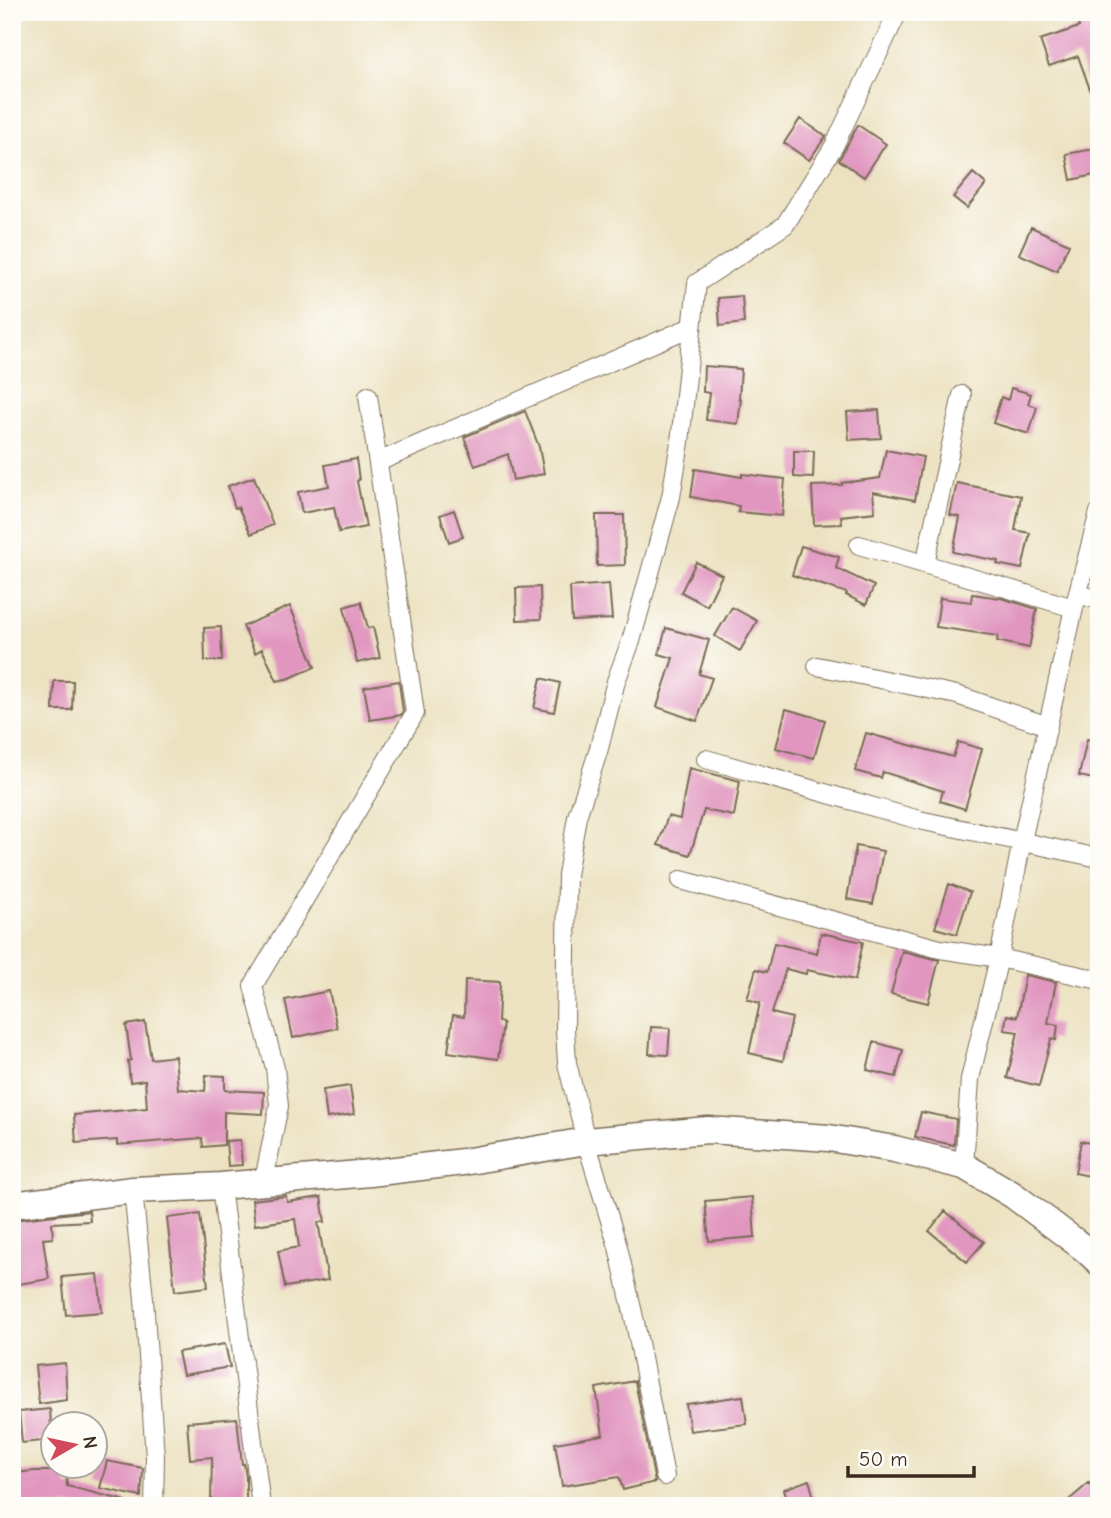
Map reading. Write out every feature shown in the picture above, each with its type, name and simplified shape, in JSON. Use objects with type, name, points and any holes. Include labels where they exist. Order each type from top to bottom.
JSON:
[{"type":"street","points":[[665,1476],[618,1247],[586,1141],[568,1063],[565,1030],[568,875],[577,817],[601,742],[616,681],[631,641],[671,497],[680,442],[697,283],[785,225],[834,146],[898,12]]},
{"type":"street","points":[[378,462],[691,327]]},
{"type":"street","points":[[925,564],[962,395]]},
{"type":"street","points":[[264,1180],[279,1106],[275,1068],[253,986],[415,713],[369,396]]},
{"type":"street","points":[[964,1166],[970,1079],[999,958],[1022,841],[1076,601],[1099,512]]},
{"type":"street","points":[[859,545],[1076,601],[1099,600]]},
{"type":"street","points":[[817,666],[957,695],[1048,726]]},
{"type":"street","points":[[706,759],[919,820],[1099,858]]},
{"type":"street","points":[[681,880],[940,949],[999,958],[1099,980]]},
{"type":"street","points":[[12,1205],[133,1190],[221,1186],[264,1180],[370,1173],[463,1162],[586,1141],[708,1130],[830,1138],[894,1149],[964,1166],[1013,1195],[1099,1262]]},
{"type":"street","points":[[221,1186],[261,1506]]},
{"type":"street","points":[[133,1190],[154,1444],[154,1506]]},
{"type":"building","points":[[1099,14],[1097,109],[1078,56],[1049,66],[1040,40],[1079,27],[1078,22]]},
{"type":"building","points":[[800,119],[826,136],[809,160],[784,143]]},
{"type":"building","points":[[858,125],[886,144],[864,177],[839,160]]},
{"type":"building","points":[[1099,148],[1099,174],[1071,180],[1066,154]]},
{"type":"building","points":[[973,173],[986,184],[967,208],[953,197]]},
{"type":"building","points":[[1031,227],[1069,244],[1057,271],[1019,254]]},
{"type":"building","points":[[742,296],[744,323],[720,326],[718,298]]},
{"type":"building","points":[[704,366],[741,369],[738,424],[706,420],[709,393],[703,392]]},
{"type":"building","points":[[1011,388],[1031,394],[1028,404],[1037,407],[1029,434],[993,423],[1001,397],[1008,400]]},
{"type":"building","points":[[879,410],[881,438],[849,440],[847,412]]},
{"type":"building","points":[[525,411],[539,447],[544,474],[513,480],[508,454],[475,466],[464,437]]},
{"type":"building","points":[[886,450],[923,457],[915,500],[873,492],[875,512],[841,516],[842,524],[814,525],[812,486],[842,485],[880,478]]},
{"type":"building","points":[[794,451],[814,451],[813,478],[794,477]]},
{"type":"building","points":[[356,459],[357,481],[366,527],[339,532],[334,507],[302,513],[298,492],[329,486],[325,465]]},
{"type":"building","points":[[695,469],[742,477],[742,474],[785,479],[782,516],[738,512],[739,506],[691,497]]},
{"type":"building","points":[[254,477],[273,525],[251,534],[238,507],[235,508],[228,486]]},
{"type":"building","points":[[957,483],[1021,496],[1015,530],[1030,533],[1022,569],[953,552],[960,517],[950,515]]},
{"type":"building","points":[[454,510],[463,537],[449,542],[440,515]]},
{"type":"building","points":[[596,515],[624,515],[625,565],[597,566]]},
{"type":"building","points":[[801,546],[839,557],[836,568],[874,586],[866,605],[846,595],[847,593],[792,575]]},
{"type":"building","points":[[696,562],[722,575],[707,606],[681,592]]},
{"type":"building","points":[[609,584],[612,619],[572,621],[570,587]]},
{"type":"building","points":[[540,587],[541,619],[517,620],[516,588]]},
{"type":"building","points":[[972,594],[1001,598],[1037,609],[1029,648],[997,641],[998,636],[936,627],[940,598],[971,602]]},
{"type":"building","points":[[361,602],[368,628],[373,627],[380,658],[357,663],[344,607]]},
{"type":"building","points":[[290,606],[315,667],[277,681],[262,649],[255,653],[243,626]]},
{"type":"building","points":[[732,607],[757,621],[740,651],[715,636]]},
{"type":"building","points":[[221,627],[222,661],[205,661],[204,628]]},
{"type":"building","points":[[666,628],[709,640],[699,674],[712,678],[697,721],[657,707],[673,658],[659,654]]},
{"type":"building","points":[[541,678],[560,683],[554,712],[534,708]]},
{"type":"building","points":[[54,681],[73,681],[72,710],[53,710]]},
{"type":"building","points":[[399,681],[403,711],[401,715],[370,720],[364,687]]},
{"type":"building","points":[[786,709],[825,720],[814,758],[776,748]]},
{"type":"building","points":[[866,733],[953,757],[958,742],[982,749],[965,809],[940,801],[943,791],[883,772],[881,778],[855,771]]},
{"type":"building","points":[[1087,739],[1099,741],[1099,780],[1079,776]]},
{"type":"building","points":[[689,768],[740,781],[734,816],[704,810],[690,855],[658,845],[668,816],[680,819]]},
{"type":"building","points":[[856,846],[883,851],[873,904],[847,899]]},
{"type":"building","points":[[949,884],[970,892],[957,934],[935,928]]},
{"type":"building","points":[[821,933],[863,942],[855,980],[807,970],[806,974],[786,969],[772,1013],[792,1018],[783,1061],[749,1053],[760,1003],[747,999],[756,969],[767,972],[774,943],[817,953]]},
{"type":"building","points":[[902,951],[939,960],[928,1003],[891,994]]},
{"type":"building","points":[[1025,975],[1056,982],[1048,1023],[1058,1025],[1056,1040],[1051,1039],[1039,1086],[1007,1078],[1018,1032],[1004,1030],[1007,1015],[1017,1017]]},
{"type":"building","points":[[465,980],[500,982],[498,1022],[503,1023],[498,1059],[448,1052],[453,1015],[464,1017]]},
{"type":"building","points":[[329,991],[337,1028],[293,1038],[285,1000]]},
{"type":"building","points":[[145,1022],[151,1059],[175,1056],[178,1089],[205,1091],[206,1075],[225,1076],[225,1090],[264,1092],[263,1114],[224,1112],[224,1145],[203,1147],[202,1138],[117,1145],[117,1140],[76,1143],[74,1115],[147,1108],[145,1080],[130,1082],[128,1061],[131,1060],[126,1025]]},
{"type":"building","points":[[651,1027],[670,1028],[668,1055],[649,1054]]},
{"type":"building","points":[[874,1042],[903,1050],[896,1077],[867,1070]]},
{"type":"building","points":[[350,1086],[354,1114],[327,1118],[323,1090]]},
{"type":"building","points":[[921,1112],[956,1119],[954,1145],[915,1137]]},
{"type":"building","points":[[240,1140],[242,1165],[228,1166],[226,1141]]},
{"type":"building","points":[[1081,1141],[1099,1145],[1099,1178],[1075,1173]]},
{"type":"building","points":[[286,1196],[287,1202],[321,1197],[325,1222],[318,1222],[328,1280],[285,1287],[278,1251],[299,1247],[295,1219],[255,1225],[252,1200]]},
{"type":"building","points":[[752,1197],[755,1237],[709,1241],[705,1201]]},
{"type":"building","points":[[89,1211],[90,1221],[52,1223],[53,1238],[43,1239],[49,1279],[12,1285],[12,1220]]},
{"type":"building","points":[[945,1211],[984,1242],[967,1262],[929,1231]]},
{"type":"building","points":[[200,1214],[208,1287],[175,1291],[167,1218]]},
{"type":"building","points":[[98,1274],[102,1312],[66,1315],[62,1277]]},
{"type":"building","points":[[225,1344],[230,1367],[183,1375],[178,1352]]},
{"type":"building","points":[[65,1363],[67,1400],[39,1404],[35,1366]]},
{"type":"building","points":[[635,1381],[655,1482],[623,1490],[619,1477],[562,1486],[555,1443],[603,1435],[596,1388]]},
{"type":"building","points":[[743,1396],[747,1424],[690,1431],[686,1404]]},
{"type":"building","points":[[38,1410],[38,1441],[22,1443],[19,1412]]},
{"type":"building","points":[[237,1418],[246,1477],[246,1502],[211,1502],[212,1457],[190,1459],[187,1422]]},
{"type":"building","points":[[108,1461],[143,1468],[141,1497],[100,1488],[102,1480],[108,1480]]},
{"type":"building","points":[[38,1471],[38,1480],[67,1480],[67,1486],[126,1501],[126,1506],[12,1506],[12,1473]]},
{"type":"building","points":[[809,1480],[815,1501],[790,1506],[784,1489]]},
{"type":"building","points":[[1089,1483],[1099,1494],[1099,1506],[1062,1506]]}]
